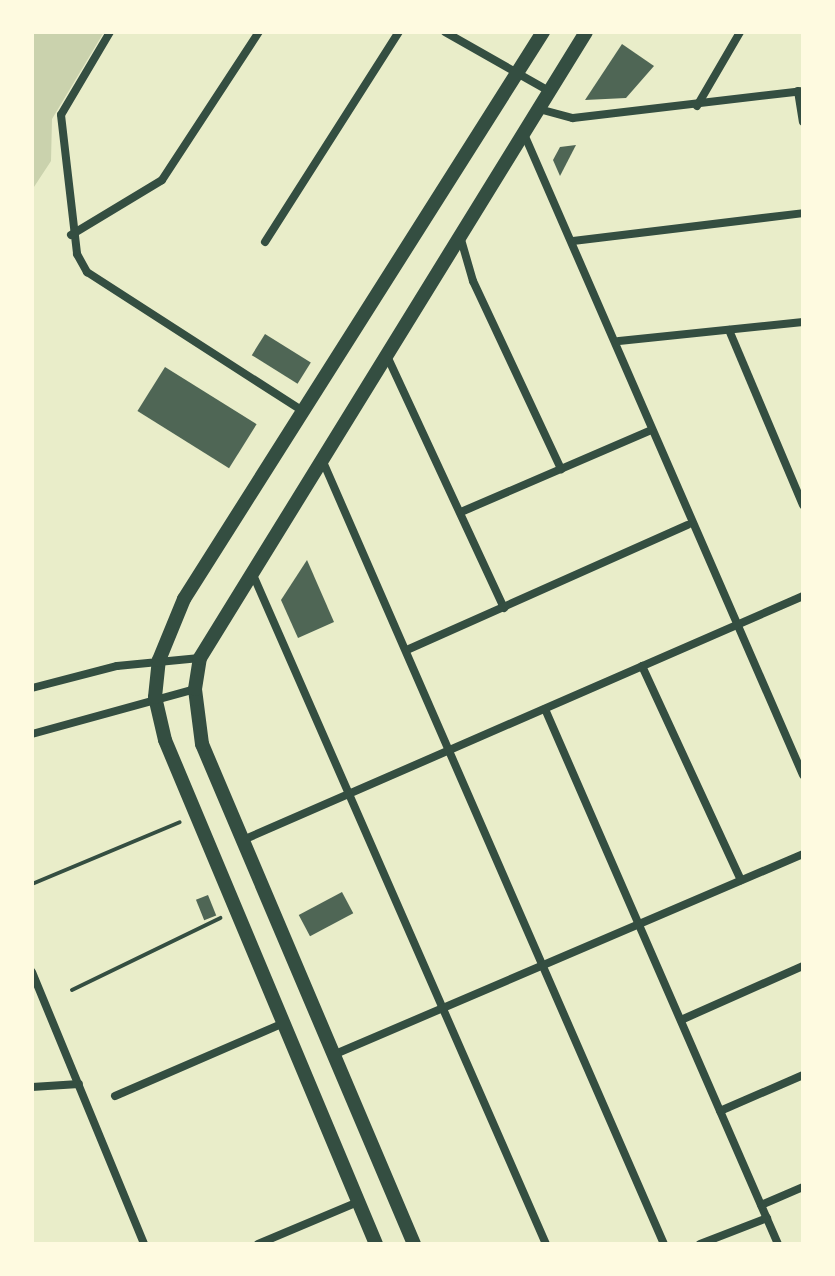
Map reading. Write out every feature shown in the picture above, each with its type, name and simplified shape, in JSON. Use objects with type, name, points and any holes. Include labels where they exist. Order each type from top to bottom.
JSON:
[{"type":"street","points":[[110,32],[61,115],[71,235],[87,272],[303,411]]},
{"type":"street","points":[[71,235],[162,180],[259,32]]},
{"type":"street","points":[[265,242],[399,32]]},
{"type":"street","points":[[445,32],[549,91]]},
{"type":"street","points":[[376,1244],[193,817],[155,697],[159,660],[184,599],[543,32]]},
{"type":"street","points":[[414,1244],[202,744],[195,689],[200,658],[324,464],[460,235],[586,32]]},
{"type":"street","points":[[697,106],[740,32]]},
{"type":"street","points":[[539,109],[567,119],[697,106],[801,91],[803,122]]},
{"type":"street","points":[[524,134],[619,341],[688,525],[738,625],[803,775]]},
{"type":"street","points":[[573,241],[803,213]]},
{"type":"street","points":[[460,235],[473,281],[561,469]]},
{"type":"street","points":[[619,341],[803,322]]},
{"type":"street","points":[[729,330],[803,505]]},
{"type":"street","points":[[387,356],[504,608]]},
{"type":"street","points":[[461,512],[651,430]]},
{"type":"street","points":[[324,464],[453,749],[664,1244]]},
{"type":"street","points":[[409,649],[688,525]]},
{"type":"street","points":[[254,577],[546,1244]]},
{"type":"street","points":[[242,841],[803,596]]},
{"type":"street","points":[[32,688],[159,660],[200,658]]},
{"type":"street","points":[[642,666],[741,880]]},
{"type":"street","points":[[32,734],[155,697],[195,689]]},
{"type":"street","points":[[545,709],[778,1244]]},
{"type":"street","points":[[333,1055],[803,854]]},
{"type":"street","points":[[681,1020],[803,966]]},
{"type":"street","points":[[32,972],[144,1244]]},
{"type":"street","points":[[115,1096],[281,1024]]},
{"type":"street","points":[[720,1111],[803,1075]]},
{"type":"street","points":[[32,1087],[79,1084]]},
{"type":"street","points":[[761,1205],[803,1187]]},
{"type":"street","points":[[258,1244],[358,1202]]},
{"type":"street","points":[[700,1244],[767,1218]]},
{"type":"path","points":[[32,884],[193,817]]},
{"type":"path","points":[[72,990],[233,912]]},
{"type":"green space","points":[[32,32],[104,32],[52,119],[51,161],[32,190]]},
{"type":"building","points":[[622,44],[654,66],[626,98],[585,100]]},
{"type":"building","points":[[576,145],[560,176],[553,160],[560,147]]},
{"type":"building","points":[[265,334],[311,363],[298,384],[252,355]]},
{"type":"building","points":[[165,367],[257,424],[229,468],[137,411]]},
{"type":"building","points":[[307,560],[334,622],[298,638],[281,600]]},
{"type":"building","points":[[342,892],[353,913],[310,936],[299,915]]},
{"type":"building","points":[[208,895],[216,915],[204,920],[196,900]]}]
